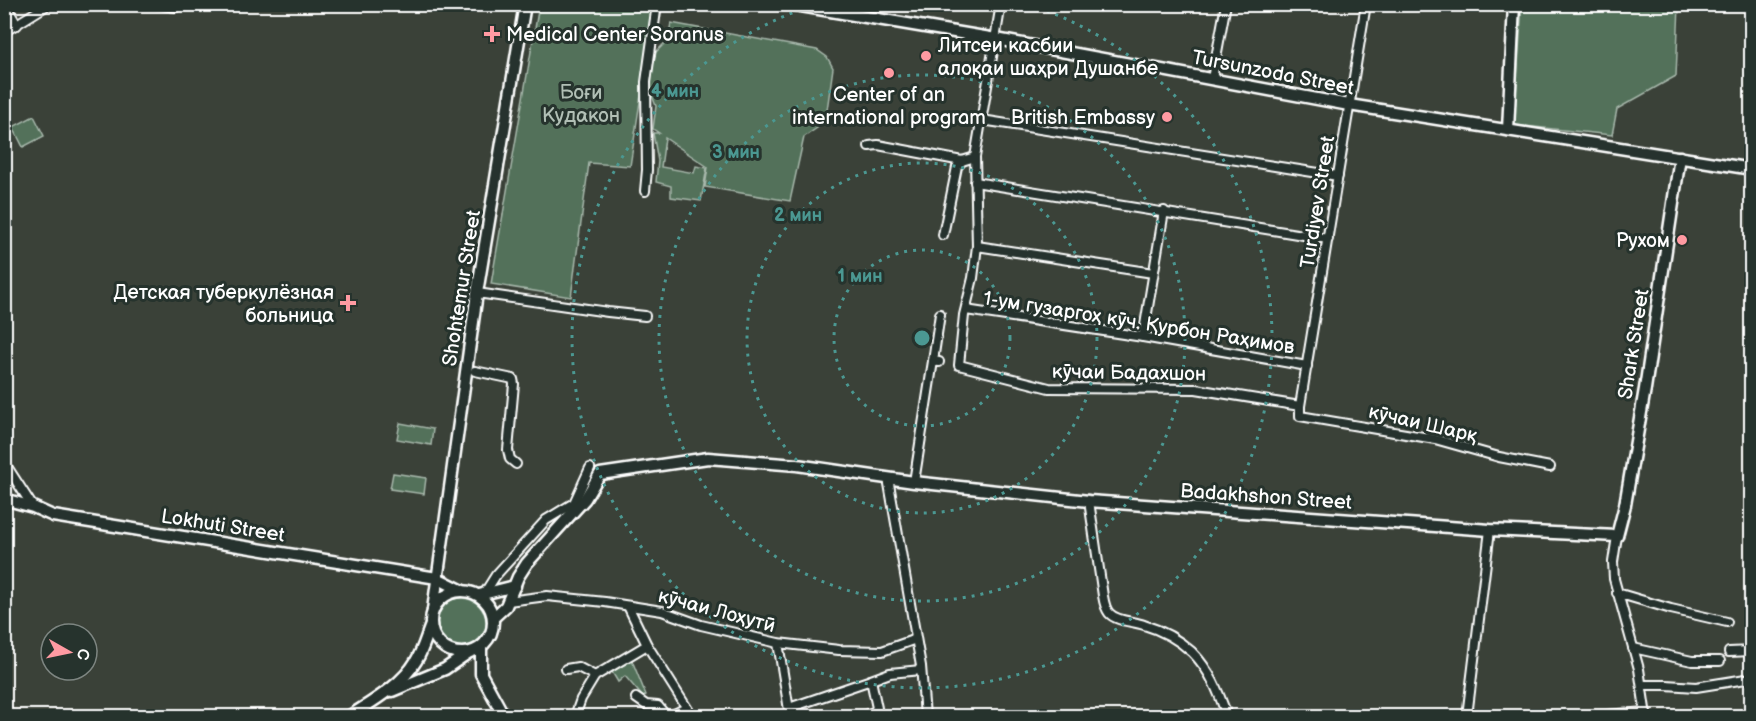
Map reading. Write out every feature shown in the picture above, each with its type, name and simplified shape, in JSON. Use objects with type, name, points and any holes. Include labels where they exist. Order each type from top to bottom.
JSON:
[{"type":"main road","name":"Shohtemur Street","points":[[433,610],[477,293],[525,4]]},
{"type":"main road","name":"Tursunzoda Street","points":[[789,4],[826,7],[1349,105],[1752,169]]},
{"type":"main road","points":[[1509,130],[1514,4]]},
{"type":"main road","name":"Shark Street","points":[[1617,536],[1625,505],[1645,389],[1680,157]]},
{"type":"main road","points":[[493,618],[506,606],[516,581],[535,553],[585,499],[600,474],[708,458],[797,465],[888,478]]},
{"type":"main road","name":"Badakhshon Street","points":[[888,478],[1089,501],[1490,530],[1617,536]]},
{"type":"main road","name":"Lokhuti Street","points":[[4,499],[33,507],[53,516],[437,578],[461,590]]},
{"type":"main road","points":[[350,717],[383,694],[410,671],[418,659],[431,625],[433,610],[444,596],[461,590],[482,595],[516,581]]},
{"type":"main road","points":[[445,669],[468,653],[481,648],[491,634],[493,618],[489,605],[482,595]]},
{"type":"main road","points":[[431,625],[435,638],[443,647],[455,653],[468,653]]},
{"type":"main road","points":[[481,648],[481,674]]},
{"type":"main road","points":[[383,694],[445,669],[470,664],[481,674],[504,717]]},
{"type":"street","points":[[5,4],[17,25]]},
{"type":"street","points":[[4,32],[49,4]]},
{"type":"street","points":[[155,4],[176,7]]},
{"type":"street","points":[[645,191],[647,170],[646,82],[657,4]]},
{"type":"street","points":[[966,310],[977,246],[975,157],[1001,4]]},
{"type":"street","points":[[1212,79],[1226,4]]},
{"type":"street","name":"Turdiyev Street","points":[[1300,405],[1366,4]]},
{"type":"street","points":[[982,120],[1338,176]]},
{"type":"street","points":[[869,146],[878,145],[962,161],[975,157]]},
{"type":"street","points":[[943,236],[957,167],[962,161]]},
{"type":"street","points":[[975,182],[1328,239]]},
{"type":"street","points":[[1143,337],[1164,211]]},
{"type":"street","points":[[977,246],[1153,273]]},
{"type":"street","points":[[477,293],[645,316]]},
{"type":"street","name":"1-ум гузаргоҳ кӯч. Қурбон Раҳимов","points":[[966,310],[1143,337],[1307,366]]},
{"type":"street","name":"кӯчаи Бадахшон","points":[[966,310],[959,365],[1049,388],[1196,389],[1300,405]]},
{"type":"street","points":[[914,482],[936,362],[940,314]]},
{"type":"street","points":[[475,371],[513,379],[508,450],[510,459],[516,464]]},
{"type":"street","name":"кӯчаи Шарқ","points":[[1300,405],[1300,416],[1436,438],[1474,451],[1550,467]]},
{"type":"street","points":[[4,462],[33,507]]},
{"type":"street","points":[[482,595],[496,575],[546,520],[574,502],[590,468]]},
{"type":"street","points":[[888,478],[921,670],[925,717]]},
{"type":"street","points":[[1089,501],[1105,607],[1114,617],[1145,625],[1175,639],[1191,651],[1205,667],[1227,717]]},
{"type":"street","points":[[1467,717],[1490,530]]},
{"type":"street","points":[[1592,717],[1646,714],[1642,685],[1617,593],[1613,562],[1617,536]]},
{"type":"street","points":[[1617,593],[1727,622]]},
{"type":"street","name":"кӯчаи Лоҳутӣ","points":[[508,601],[547,596],[662,611],[701,625],[778,644],[839,650],[882,651],[916,639]]},
{"type":"street","points":[[628,606],[647,645],[692,717]]},
{"type":"street","points":[[778,644],[789,712],[890,673],[921,670]]},
{"type":"street","points":[[575,717],[581,699],[595,676],[647,645]]},
{"type":"street","points":[[1633,648],[1692,661],[1720,660]]},
{"type":"street","points":[[1729,652],[1752,651]]},
{"type":"street","points":[[566,669],[578,667],[595,676]]},
{"type":"street","points":[[1642,685],[1696,687],[1752,678]]},
{"type":"street","points":[[862,717],[874,712],[877,708],[871,680]]},
{"type":"street","points":[[636,698],[646,705],[658,706],[668,717],[686,708]]},
{"type":"green space","name":"Боғи Кудакон","points":[[539,5],[655,5],[630,166],[589,163],[571,297],[491,284]]},
{"type":"green space","points":[[1522,5],[1679,5],[1676,76],[1617,109],[1612,135],[1514,125]]},
{"type":"green space","points":[[671,23],[817,50],[827,57],[833,68],[826,117],[817,128],[804,137],[790,201],[705,187],[708,167],[665,138],[661,167],[694,173],[696,166],[707,168],[701,201],[671,197],[671,186],[656,182],[658,161],[653,133],[659,133],[653,129],[656,106],[651,93],[652,69],[656,52],[668,40]]},
{"type":"green space","points":[[34,116],[44,136],[23,147],[13,127]]},
{"type":"green space","points":[[400,423],[433,429],[431,445],[397,439]]},
{"type":"green space","points":[[393,473],[426,478],[424,494],[390,489]]},
{"type":"green space","points":[[461,598],[470,600],[481,609],[486,623],[484,632],[475,643],[461,648],[452,646],[441,637],[436,623],[438,614],[447,603]]},
{"type":"green space","points":[[631,658],[646,695],[643,697],[625,676],[618,682],[612,672]]},
{"type":"place","name":"Medical Center Soranus","points":[[492,34]]},
{"type":"place","name":"Литсеи касбии алоқаи шаҳри Душанбе","points":[[926,56]]},
{"type":"place","name":"Сenter of an international program","points":[[889,73]]},
{"type":"place","name":"British Embassy","points":[[1167,117]]},
{"type":"place","name":"Рухом","points":[[1682,240]]},
{"type":"place","name":"Детская туберкулёзная больница","points":[[348,303]]}]
